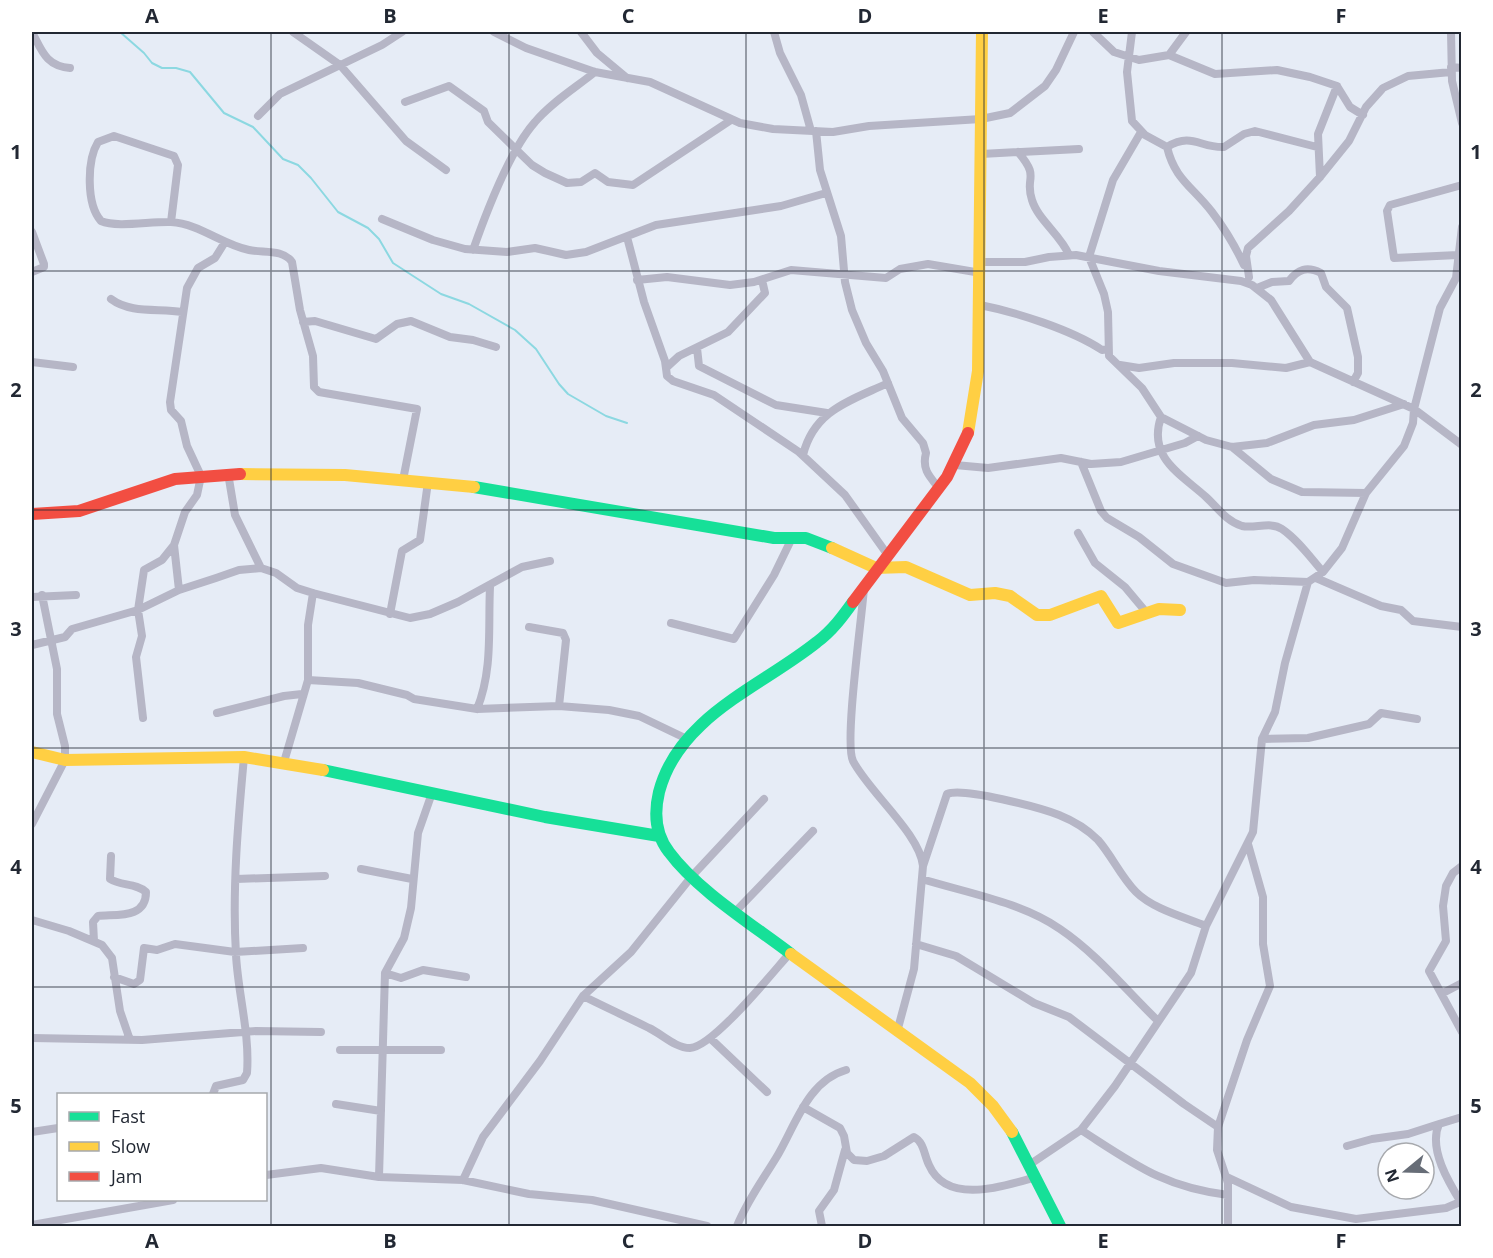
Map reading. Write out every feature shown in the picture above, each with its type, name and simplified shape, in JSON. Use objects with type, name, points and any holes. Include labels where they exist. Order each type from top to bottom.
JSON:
[{"type":"street","points":[[32,32],[39,50],[49,62],[58,67],[70,68]]},
{"type":"street","points":[[293,32],[340,65],[406,141],[446,170]]},
{"type":"street","points":[[258,116],[280,94],[402,32]]},
{"type":"street","points":[[494,32],[526,48],[595,72],[650,82],[731,120],[773,129],[833,132],[868,126],[981,119],[1010,113],[1045,86],[1056,70],[1074,32]]},
{"type":"street","points":[[581,32],[597,53],[627,78]]},
{"type":"street","points":[[774,32],[780,53],[801,95],[814,131],[826,194],[841,236],[844,274],[852,310],[866,343],[888,383],[902,418],[923,442],[926,453],[925,470],[938,487]]},
{"type":"street","points":[[982,32],[980,305],[973,410],[966,440],[955,465],[876,568],[844,617],[820,640],[742,693],[686,738],[666,768],[659,790],[656,819],[659,836],[671,855],[692,876],[790,953],[979,1090],[1004,1120],[1060,1227]]},
{"type":"street","points":[[1093,32],[1114,52],[1139,60],[1169,55],[1215,74],[1277,70],[1337,86],[1350,108],[1363,115]]},
{"type":"street","points":[[1132,32],[1127,56],[1130,111],[1133,124],[1141,132],[1167,147],[1176,174],[1212,212],[1233,240],[1253,284],[1280,312],[1310,362],[1414,409],[1461,445]]},
{"type":"street","points":[[1169,55],[1186,32]]},
{"type":"street","points":[[1451,32],[1451,69],[1461,123]]},
{"type":"street","points":[[1253,284],[1245,256],[1248,248],[1289,211],[1320,177],[1349,141],[1373,99],[1394,81],[1423,73],[1461,68]]},
{"type":"street","points":[[473,250],[482,223],[517,151],[534,122],[564,95],[595,72]]},
{"type":"street","points":[[405,102],[449,86],[484,111],[488,122],[532,165],[563,182],[581,182],[595,173],[608,182],[629,186],[638,183],[731,120]]},
{"type":"street","points":[[1320,177],[1317,147],[1322,123],[1337,86]]},
{"type":"street","points":[[1167,147],[1188,139],[1224,147],[1244,134],[1255,131],[1317,147]]},
{"type":"street","points":[[1141,132],[1113,180],[1089,256],[1104,294],[1108,312],[1107,349],[1117,364],[1142,388],[1161,417],[1198,436],[1232,447],[1271,479],[1302,492],[1366,493]]},
{"type":"street","points":[[171,222],[178,165],[174,156],[114,136],[98,142],[89,188],[98,218],[104,223],[171,222],[195,227],[225,242],[290,258],[303,322],[313,356],[313,384],[316,390],[417,409],[403,480]]},
{"type":"street","points":[[981,154],[1079,148]]},
{"type":"street","points":[[1018,152],[1031,170],[1030,197],[1034,206],[1062,240],[1069,255]]},
{"type":"street","points":[[1458,255],[1394,258],[1387,211],[1390,205],[1461,185]]},
{"type":"street","points":[[382,219],[433,240],[473,250],[507,252],[535,249],[566,255],[576,254],[627,237],[656,225],[781,206],[826,194]]},
{"type":"street","points":[[1029,1165],[1081,1130],[1130,1064],[1157,1020],[1188,979],[1206,926],[1248,844],[1256,814],[1262,739],[1275,712],[1285,663],[1316,577],[1342,548],[1366,493],[1404,446],[1413,423],[1414,409],[1440,308],[1459,278],[1458,255],[1461,227]]},
{"type":"street","points":[[32,232],[44,264],[44,267],[32,272]]},
{"type":"street","points":[[627,237],[638,280],[667,367],[667,376],[673,381],[714,395],[803,455],[845,495],[887,554]]},
{"type":"street","points":[[143,718],[136,657],[142,636],[138,610],[144,570],[162,560],[174,545],[185,512],[197,495],[201,476],[187,446],[181,421],[170,407],[183,327],[182,312],[187,288],[193,274],[215,258],[225,242]]},
{"type":"street","points":[[638,280],[667,277],[730,285],[762,280],[791,270],[889,278],[900,269],[928,264],[981,268],[1069,255],[1089,256],[1159,271],[1253,284],[1289,281],[1297,271],[1312,269],[1321,273],[1326,287],[1347,308],[1358,357],[1358,373],[1353,382]]},
{"type":"street","points":[[667,367],[675,358],[728,332],[758,302],[766,289],[762,280]]},
{"type":"street","points":[[111,299],[119,305],[137,309],[182,312]]},
{"type":"street","points":[[980,305],[1050,325],[1090,342],[1102,350],[1107,349]]},
{"type":"street","points":[[303,322],[315,321],[376,339],[398,324],[411,321],[450,338],[473,340],[496,347]]},
{"type":"street","points":[[697,348],[699,366],[770,403],[827,413]]},
{"type":"street","points":[[32,362],[72,367]]},
{"type":"street","points":[[1117,364],[1139,368],[1174,363],[1232,363],[1287,368],[1310,362]]},
{"type":"street","points":[[803,455],[812,430],[827,413],[888,383]]},
{"type":"street","points":[[1232,447],[1267,443],[1304,428],[1354,420],[1404,404]]},
{"type":"street","points":[[1161,417],[1158,426],[1161,450],[1174,472],[1206,496],[1230,521],[1242,526],[1282,528],[1302,547],[1316,577]]},
{"type":"street","points":[[955,465],[988,468],[1061,458],[1081,462],[1120,462],[1185,443],[1198,436]]},
{"type":"street","points":[[1081,462],[1101,511],[1107,518],[1139,537],[1173,564],[1226,583],[1316,577],[1381,606],[1401,610],[1413,621],[1461,627]]},
{"type":"street","points":[[228,473],[235,515],[261,568]]},
{"type":"street","points":[[32,510],[79,511],[161,482],[228,473],[345,475],[428,482],[483,488],[774,538],[820,542],[876,568],[906,567],[969,595],[995,593],[1010,596],[1037,615],[1050,615],[1101,596],[1118,623],[1129,622],[1157,608],[1180,610]]},
{"type":"street","points":[[390,614],[402,551],[420,540],[428,482]]},
{"type":"street","points":[[1078,533],[1095,563],[1125,586],[1146,612]]},
{"type":"street","points":[[671,623],[734,639],[774,575],[792,538]]},
{"type":"street","points":[[174,545],[179,590]]},
{"type":"street","points":[[32,645],[64,636],[72,629],[138,610],[179,590],[239,570],[261,568],[276,573],[297,588],[410,618],[430,614],[490,586],[522,567],[550,561]]},
{"type":"street","points":[[865,585],[850,753],[877,796],[916,844],[923,866]]},
{"type":"street","points":[[477,709],[487,680],[489,664],[490,586]]},
{"type":"street","points":[[284,762],[302,694],[308,680],[308,625],[313,593]]},
{"type":"street","points":[[32,597],[76,595]]},
{"type":"street","points":[[32,824],[65,760],[65,746],[57,714],[57,669],[42,596]]},
{"type":"street","points":[[529,627],[563,633],[566,640],[559,706]]},
{"type":"street","points":[[308,680],[358,683],[407,695],[414,699],[477,709],[559,706],[609,710],[639,716],[686,738]]},
{"type":"street","points":[[217,713],[284,696],[302,694]]},
{"type":"street","points":[[1262,739],[1308,738],[1370,724],[1375,722],[1377,714],[1381,713],[1417,719]]},
{"type":"street","points":[[32,752],[65,760],[243,757],[284,762],[610,829],[659,836]]},
{"type":"street","points":[[214,1093],[216,1086],[246,1077],[246,1031],[235,952],[236,879],[243,757]]},
{"type":"street","points":[[897,1032],[910,991],[923,866],[947,794],[961,792],[1003,800],[1059,815],[1081,825],[1098,840],[1136,892],[1149,901],[1206,926]]},
{"type":"street","points":[[379,1177],[381,1048],[386,973],[404,938],[411,908],[418,832],[432,793]]},
{"type":"street","points":[[463,1180],[483,1137],[540,1061],[583,996],[631,952],[692,876],[764,799]]},
{"type":"street","points":[[735,911],[813,831]]},
{"type":"street","points":[[1228,1227],[1227,1177],[1217,1150],[1218,1127],[1247,1040],[1270,986],[1263,944],[1263,897],[1248,844]]},
{"type":"street","points":[[94,941],[93,922],[98,916],[130,914],[141,909],[146,901],[146,892],[142,888],[110,879],[111,856]]},
{"type":"street","points":[[1461,866],[1446,886],[1442,913],[1446,941],[1429,970],[1443,993],[1461,1032]]},
{"type":"street","points":[[361,869],[412,879]]},
{"type":"street","points":[[236,879],[325,876]]},
{"type":"street","points":[[922,879],[1028,912],[1060,928],[1102,962],[1157,1020]]},
{"type":"street","points":[[32,920],[102,945],[112,958],[120,1011],[130,1040]]},
{"type":"street","points":[[114,977],[134,984],[140,980],[144,948],[158,950],[175,944],[235,952],[303,948]]},
{"type":"street","points":[[916,944],[956,957],[1034,1003],[1069,1017],[1218,1127]]},
{"type":"street","points":[[583,996],[653,1029],[675,1044],[690,1048],[711,1039],[790,953]]},
{"type":"street","points":[[386,973],[401,978],[423,970],[466,977]]},
{"type":"street","points":[[1443,993],[1461,983]]},
{"type":"street","points":[[32,1038],[130,1040],[194,1038],[246,1031],[321,1032]]},
{"type":"street","points":[[711,1039],[767,1092]]},
{"type":"street","points":[[340,1050],[381,1048],[441,1050]]},
{"type":"street","points":[[737,1227],[752,1193],[776,1159],[803,1107],[828,1077],[846,1070]]},
{"type":"street","points":[[336,1104],[381,1111]]},
{"type":"street","points":[[803,1107],[840,1128],[849,1157],[867,1161],[902,1146],[910,1137],[917,1138],[929,1166],[938,1178],[972,1190],[988,1190],[1035,1177]]},
{"type":"street","points":[[1347,1146],[1372,1139],[1408,1134],[1461,1117]]},
{"type":"street","points":[[1227,1177],[1239,1185],[1291,1207],[1356,1220],[1446,1208],[1461,1203],[1445,1175],[1439,1155],[1436,1139],[1438,1125]]},
{"type":"street","points":[[32,1132],[57,1128]]},
{"type":"street","points":[[1081,1130],[1158,1178],[1193,1190],[1228,1195]]},
{"type":"street","points":[[822,1227],[819,1211],[831,1195],[846,1148]]},
{"type":"street","points":[[267,1176],[321,1168],[379,1177],[463,1180],[529,1194],[592,1200],[707,1227]]},
{"type":"street","points":[[32,1225],[167,1201]]},
{"type":"waterway","points":[[120,32],[152,63],[162,68],[176,68],[190,72],[224,113],[253,127],[283,159],[298,165],[338,212],[368,228],[379,239],[393,263],[441,294],[469,304],[515,330],[536,349],[568,394],[606,416],[627,423]]},
{"type":"traffic: fast","points":[[474,487],[774,538],[806,538],[832,548]]},
{"type":"traffic: fast","points":[[791,954],[726,906],[681,866],[664,845],[658,831],[657,800],[669,766],[684,743],[703,723],[724,705],[822,638],[853,602]]},
{"type":"traffic: fast","points":[[323,770],[545,817],[659,836]]},
{"type":"traffic: fast","points":[[1012,1132],[1060,1226]]},
{"type":"traffic: slow","points":[[968,433],[978,371],[982,32]]},
{"type":"traffic: slow","points":[[240,474],[345,475],[474,487]]},
{"type":"traffic: slow","points":[[832,548],[876,568],[906,567],[970,595],[995,593],[1010,596],[1037,615],[1050,615],[1101,596],[1118,623],[1159,609],[1180,610]]},
{"type":"traffic: slow","points":[[32,752],[65,760],[244,757],[323,770]]},
{"type":"traffic: slow","points":[[791,954],[970,1083],[993,1106],[1012,1132]]},
{"type":"traffic: jam","points":[[853,602],[947,477],[968,433]]},
{"type":"traffic: jam","points":[[32,514],[79,511],[175,479],[240,474]]}]
